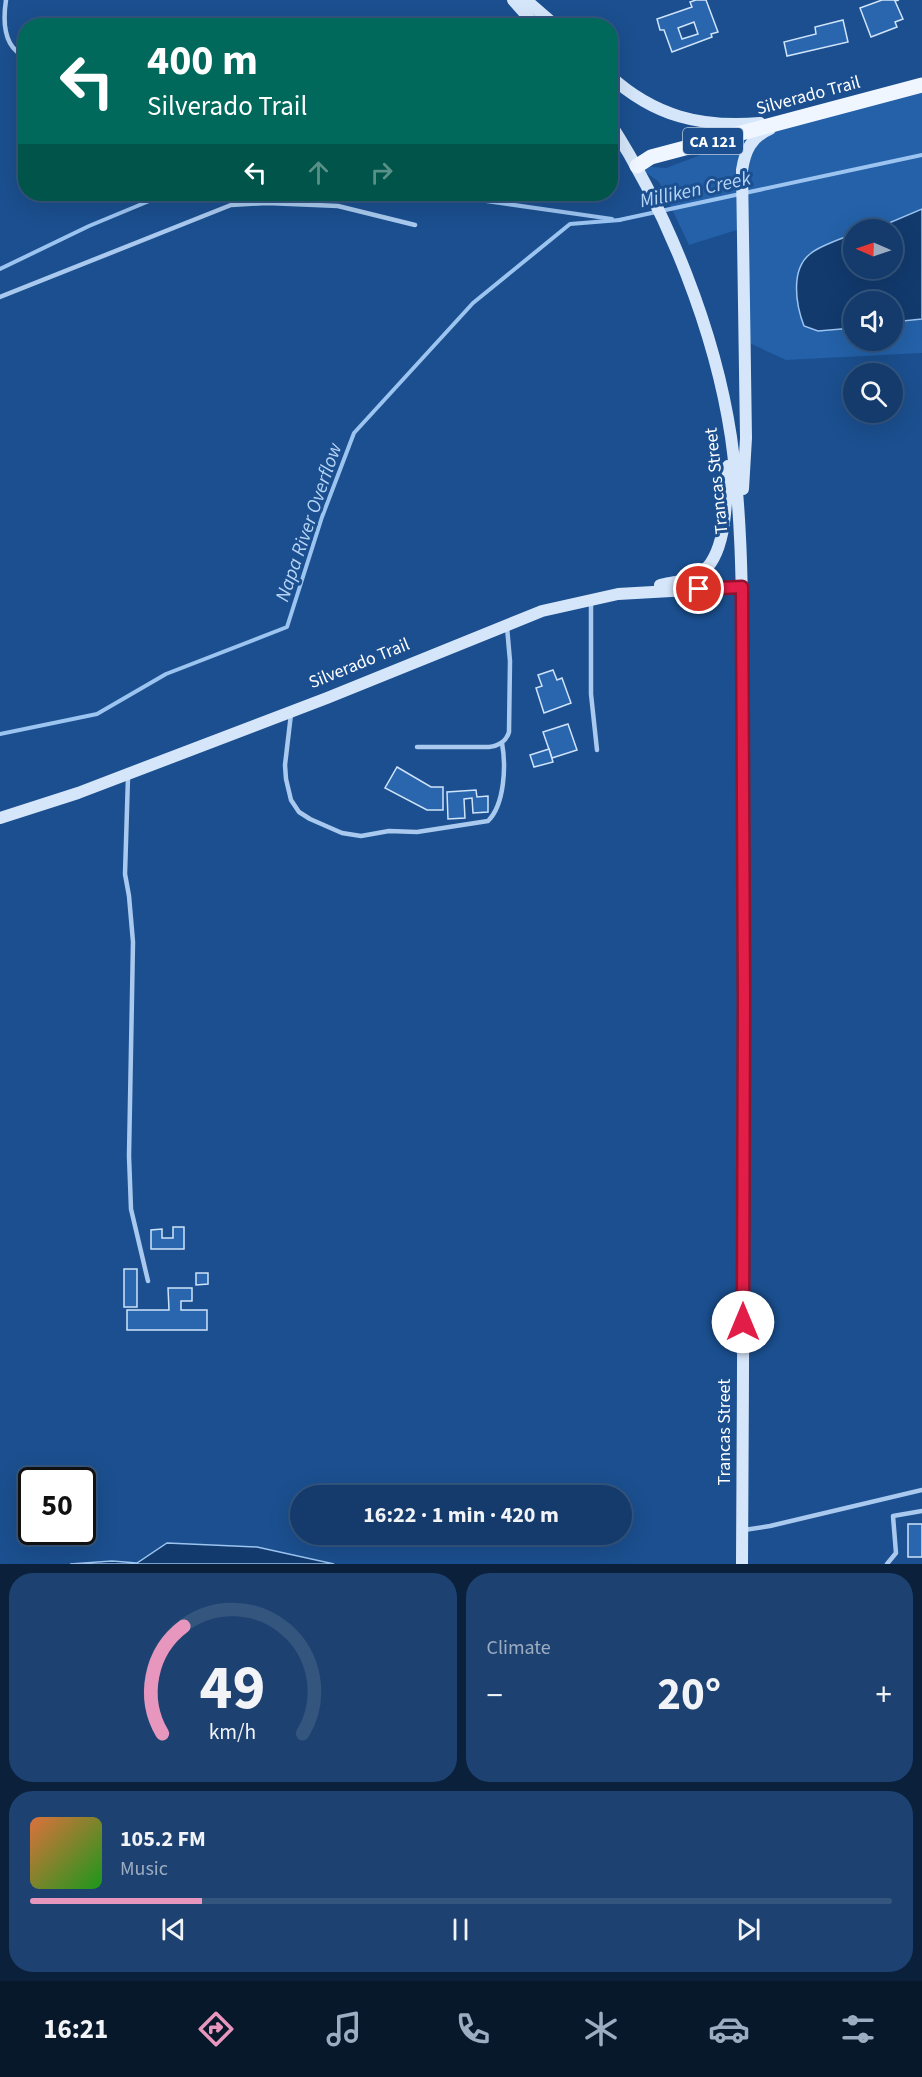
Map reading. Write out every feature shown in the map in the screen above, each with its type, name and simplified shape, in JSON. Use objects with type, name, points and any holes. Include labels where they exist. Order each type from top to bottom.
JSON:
[{"type":"main road","points":[[513,0],[529,18]]},
{"type":"main road","points":[[526,0],[547,18]]},
{"type":"main road","points":[[618,83],[647,104],[682,118],[732,125],[791,121]]},
{"type":"main road","name":"Silverado Trail","points":[[637,166],[651,157],[922,85]]},
{"type":"main road","points":[[740,532],[746,438],[742,170],[744,154],[751,142],[761,133],[791,121]]},
{"type":"main road","name":"Trancas Street","points":[[618,135],[637,166],[675,245],[707,335],[730,434],[740,532],[744,1009],[741,1564]]},
{"type":"main road","points":[[618,594],[692,578],[709,565],[715,556],[721,537],[730,434]]},
{"type":"main road","name":"Silverado Trail","points":[[0,818],[78,793],[291,712],[542,611],[618,594],[742,587]]},
{"type":"lane","points":[[6,0],[4,12],[6,36],[18,54]]},
{"type":"lane","points":[[0,297],[231,205],[267,203],[338,206],[415,225]]},
{"type":"lane","points":[[591,599],[591,694],[597,750]]},
{"type":"lane","points":[[417,747],[489,747],[497,746],[507,739],[510,661],[507,624]]},
{"type":"lane","points":[[291,712],[285,765],[291,800],[299,812],[342,833],[361,836],[389,831],[417,832],[488,821],[494,815],[505,771],[501,743]]},
{"type":"lane","points":[[128,774],[125,874],[134,942],[130,1209],[148,1281]]},
{"type":"lane","points":[[742,1530],[922,1490]]},
{"type":"lane","points":[[887,1564],[897,1553],[893,1516],[922,1511]]},
{"type":"shaded area","points":[[922,85],[922,209],[898,219],[843,219],[843,239],[809,254],[799,314],[804,326],[818,331],[843,329],[843,351],[903,351],[903,321],[922,319],[922,353],[786,360],[745,341],[743,228],[689,245],[659,182],[637,166],[666,168],[791,121]]},
{"type":"shaded area","points":[[922,209],[922,319],[903,321],[903,291],[843,291],[843,329],[818,331],[804,326],[796,288],[800,269],[810,254],[824,245],[843,238],[843,279],[903,279],[903,219],[898,219]]},
{"type":"shaded area","points":[[167,1543],[257,1547],[334,1564],[70,1564],[112,1561],[137,1563]]},
{"type":"building","points":[[706,0],[718,32],[711,34],[712,37],[672,52],[664,30],[660,30],[657,19],[692,7],[690,2]],"holes":[[[694,22],[698,34],[682,39],[678,28]]]},
{"type":"building","points":[[882,0],[899,0],[895,1],[903,19],[895,22],[897,27],[871,37],[860,8]]},
{"type":"building","points":[[843,20],[848,42],[787,56],[784,42],[816,34],[815,27]]},
{"type":"building","points":[[553,670],[557,680],[562,678],[571,703],[544,713],[536,688],[542,686],[538,675]]},
{"type":"building","points":[[568,724],[577,750],[552,758],[543,732]]},
{"type":"building","points":[[549,749],[553,762],[534,767],[530,755]]},
{"type":"building","points":[[397,767],[431,787],[443,787],[443,810],[427,810],[385,788]]},
{"type":"building","points":[[476,790],[477,797],[488,796],[488,812],[473,813],[472,798],[464,799],[465,818],[448,819],[447,792]]},
{"type":"building","points":[[173,1227],[184,1227],[184,1249],[151,1249],[151,1230],[162,1229],[162,1238],[173,1238]]},
{"type":"building","points":[[124,1269],[137,1269],[137,1307],[124,1307]]},
{"type":"building","points":[[196,1273],[208,1273],[208,1284],[196,1285]]},
{"type":"building","points":[[168,1288],[192,1288],[192,1301],[181,1301],[181,1310],[207,1310],[207,1330],[127,1330],[127,1310],[169,1310]]},
{"type":"building","points":[[908,1524],[922,1524],[922,1557],[908,1557]]},
{"type":"waterway","name":"Milliken Creek","points":[[619,220],[922,155]]},
{"type":"waterway","name":"Milliken Creek","points":[[0,269],[89,226],[149,201]]},
{"type":"waterway","name":"Milliken Creek","points":[[486,201],[612,219]]},
{"type":"waterway","name":"Napa River Overflow","points":[[0,734],[97,714],[166,674],[287,627],[322,517],[354,433],[473,303],[570,224],[620,220]]},
{"type":"route","points":[[699,589],[742,587],[743,1322]]}]
